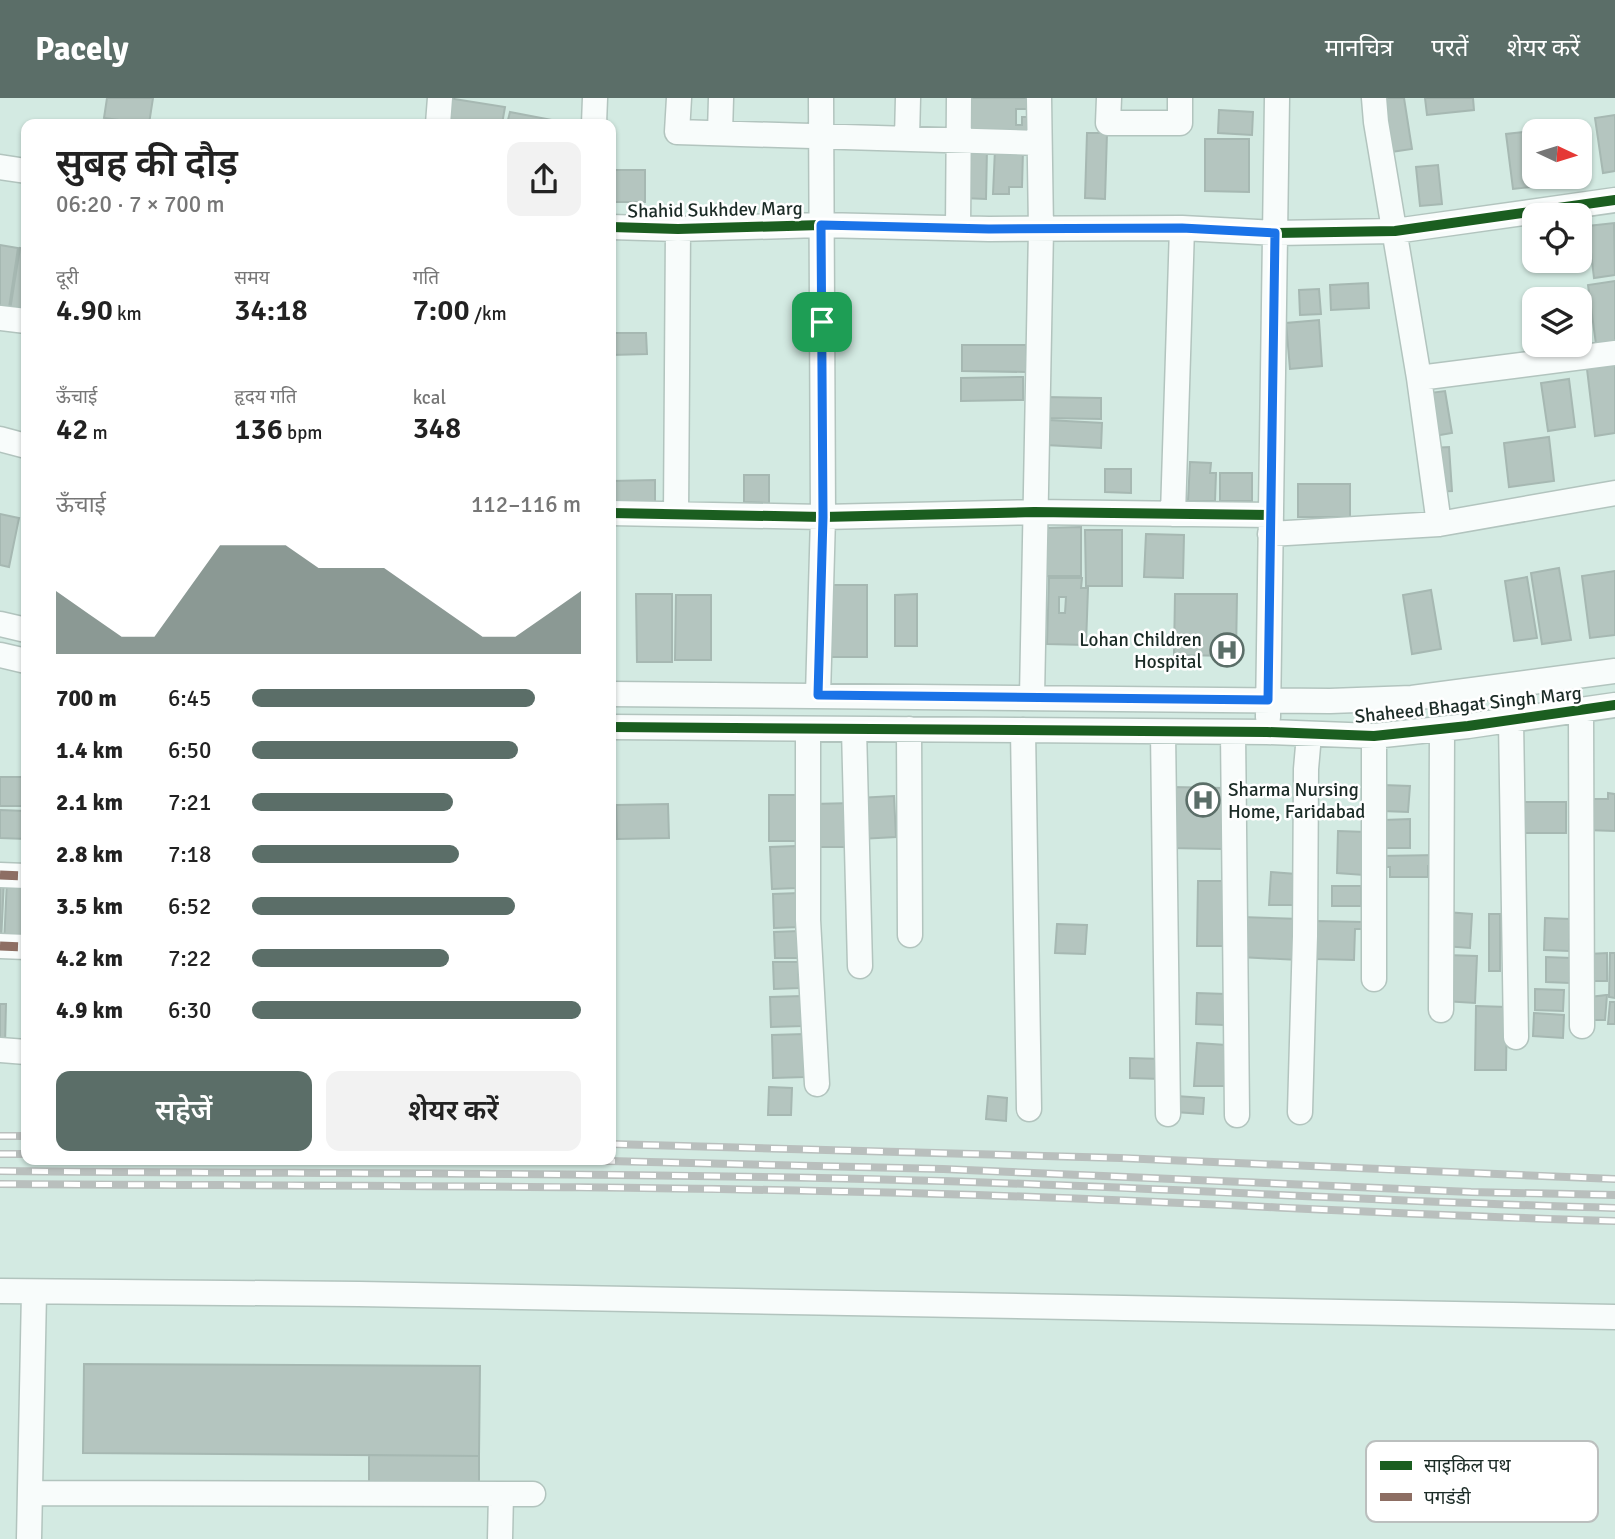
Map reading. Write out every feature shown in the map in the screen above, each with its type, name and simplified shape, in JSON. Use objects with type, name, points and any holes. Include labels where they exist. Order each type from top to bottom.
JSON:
[{"type":"street","points":[[438,119],[440,98]]},
{"type":"street","points":[[594,119],[595,98]]},
{"type":"street","points":[[679,98],[677,132],[1039,143]]},
{"type":"street","points":[[720,133],[721,98]]},
{"type":"street","points":[[818,695],[823,517],[821,98]]},
{"type":"street","points":[[907,138],[908,98]]},
{"type":"street","points":[[958,228],[959,98]]},
{"type":"street","points":[[1032,697],[1041,229],[1039,98]]},
{"type":"street","points":[[1109,98],[1108,123],[1180,123],[1180,98]]},
{"type":"street","points":[[1267,732],[1277,98]]},
{"type":"street","points":[[1374,98],[1419,378],[1439,523]]},
{"type":"street","points":[[0,167],[21,170]]},
{"type":"street","name":"Shahid Sukhdev Marg","points":[[616,227],[678,229],[821,225],[1041,229],[1182,228],[1275,233],[1395,231],[1615,200]]},
{"type":"street","points":[[1173,514],[1182,228]]},
{"type":"street","points":[[676,514],[678,229]]},
{"type":"street","points":[[0,318],[21,320]]},
{"type":"street","points":[[1419,378],[1615,353]]},
{"type":"street","points":[[0,439],[21,445]]},
{"type":"street","points":[[616,513],[823,517],[1034,512],[1173,514],[1270,525],[1439,523],[1615,493]]},
{"type":"street","points":[[0,624],[21,629]]},
{"type":"street","points":[[0,655],[21,660]]},
{"type":"street","name":"Shaheed Bhagat Singh Marg","points":[[616,694],[1268,700],[1412,698],[1615,671]]},
{"type":"street","name":"Shaheed Bhagat Singh Marg","points":[[616,727],[1267,732],[1374,736],[1615,705]]},
{"type":"street","points":[[1581,710],[1582,1026]]},
{"type":"street","points":[[1511,720],[1516,1037]]},
{"type":"street","points":[[854,729],[860,966]]},
{"type":"street","points":[[1441,1010],[1442,729]]},
{"type":"street","points":[[808,730],[808,920],[817,1084]]},
{"type":"street","points":[[909,730],[910,935]]},
{"type":"street","points":[[1023,730],[1029,1109]]},
{"type":"street","points":[[1163,732],[1168,1114]]},
{"type":"street","points":[[1233,732],[1237,1115]]},
{"type":"street","points":[[1300,1112],[1306,769],[1309,735]]},
{"type":"street","points":[[1374,736],[1374,979]]},
{"type":"street","points":[[0,875],[21,876]]},
{"type":"street","points":[[0,946],[21,947]]},
{"type":"street","points":[[0,1050],[21,1052]]},
{"type":"street","points":[[0,1291],[359,1294],[1615,1317]]},
{"type":"street","points":[[29,1539],[34,1292]]},
{"type":"street","points":[[31,1493],[533,1494]]},
{"type":"street","points":[[500,1539],[502,1494]]},
{"type":"building","points":[[107,98],[153,98],[150,119],[104,118]]},
{"type":"building","points":[[448,98],[505,107],[503,119],[444,119]]},
{"type":"building","points":[[967,98],[1031,98],[1031,109],[1016,109],[1016,125],[1022,125],[1022,117],[1031,117],[1031,132],[967,135]]},
{"type":"building","points":[[1376,98],[1404,98],[1412,149],[1384,153]]},
{"type":"building","points":[[1425,98],[1473,98],[1474,110],[1427,115]]},
{"type":"building","points":[[1219,110],[1253,112],[1252,135],[1218,133]]},
{"type":"building","points":[[510,112],[547,119],[508,119]]},
{"type":"building","points":[[1615,115],[1615,171],[1603,173],[1595,118]]},
{"type":"building","points":[[1522,132],[1522,188],[1513,189],[1506,134]]},
{"type":"building","points":[[1087,133],[1107,133],[1105,199],[1085,198]]},
{"type":"building","points":[[1205,139],[1249,139],[1249,192],[1205,191]]},
{"type":"building","points":[[964,148],[987,148],[986,199],[962,198]]},
{"type":"building","points":[[995,149],[1023,150],[1022,187],[1009,187],[1009,194],[993,194]]},
{"type":"building","points":[[1438,165],[1442,204],[1420,206],[1416,167]]},
{"type":"building","points":[[616,170],[645,170],[645,202],[616,202]]},
{"type":"building","points":[[1614,223],[1615,275],[1594,278],[1592,226]]},
{"type":"building","points":[[0,245],[18,248],[9,308],[0,307]]},
{"type":"building","points":[[20,248],[21,248],[21,312],[10,310]]},
{"type":"building","points":[[1615,281],[1615,341],[1596,344],[1592,287],[1588,285]]},
{"type":"building","points":[[1368,283],[1369,308],[1331,310],[1330,285]]},
{"type":"building","points":[[1319,289],[1321,314],[1300,315],[1299,290]]},
{"type":"building","points":[[1319,320],[1322,366],[1290,369],[1286,323]]},
{"type":"building","points":[[616,333],[646,333],[647,354],[616,355]]},
{"type":"building","points":[[962,345],[1026,345],[1026,372],[962,371]]},
{"type":"building","points":[[1615,365],[1615,433],[1595,436],[1587,369]]},
{"type":"building","points":[[1023,377],[1023,400],[961,401],[961,378]]},
{"type":"building","points":[[1569,379],[1575,427],[1548,431],[1541,383]]},
{"type":"building","points":[[1445,391],[1452,433],[1428,437],[1422,394]]},
{"type":"building","points":[[1045,397],[1101,398],[1101,419],[1045,418]]},
{"type":"building","points":[[1048,420],[1102,423],[1101,448],[1046,445]]},
{"type":"building","points":[[1549,437],[1554,481],[1509,487],[1504,443]]},
{"type":"building","points":[[1449,447],[1452,491],[1435,492],[1431,448]]},
{"type":"building","points":[[1190,462],[1211,463],[1210,473],[1216,473],[1215,501],[1188,501]]},
{"type":"building","points":[[1105,469],[1131,469],[1131,493],[1105,492]]},
{"type":"building","points":[[1220,473],[1252,473],[1252,501],[1220,501]]},
{"type":"building","points":[[744,475],[769,475],[769,503],[744,502]]},
{"type":"building","points":[[655,480],[655,506],[616,506],[616,481]]},
{"type":"building","points":[[1298,484],[1350,484],[1350,517],[1298,517]]},
{"type":"building","points":[[0,514],[19,518],[9,567],[0,565]]},
{"type":"building","points":[[1081,527],[1081,576],[1045,576],[1045,528]]},
{"type":"building","points":[[1085,530],[1122,530],[1122,586],[1086,586]]},
{"type":"building","points":[[1146,534],[1184,535],[1183,578],[1144,577]]},
{"type":"building","points":[[1559,568],[1571,640],[1542,644],[1531,573]]},
{"type":"building","points":[[1615,571],[1615,635],[1590,638],[1582,576]]},
{"type":"building","points":[[1527,577],[1537,638],[1514,641],[1505,581]]},
{"type":"building","points":[[1049,578],[1082,578],[1081,588],[1088,588],[1086,645],[1047,644]],"holes":[[[1059,597],[1066,597],[1065,613],[1059,613]]]},
{"type":"building","points":[[828,585],[867,585],[867,657],[828,657]]},
{"type":"building","points":[[1431,590],[1441,649],[1412,654],[1403,595]]},
{"type":"building","points":[[636,594],[672,594],[672,662],[637,662]]},
{"type":"building","points":[[917,594],[917,646],[895,646],[895,595]]},
{"type":"building","points":[[1175,594],[1237,594],[1236,656],[1174,655]]},
{"type":"building","points":[[676,595],[711,595],[711,660],[675,660]]},
{"type":"building","points":[[0,777],[21,777],[21,806],[0,806]]},
{"type":"building","points":[[1383,785],[1410,786],[1408,812],[1382,811]]},
{"type":"building","points":[[1171,787],[1224,788],[1222,849],[1170,848]]},
{"type":"building","points":[[1608,793],[1615,794],[1615,831],[1587,830],[1589,799],[1608,799]]},
{"type":"building","points":[[769,795],[796,795],[796,841],[769,841]]},
{"type":"building","points":[[894,796],[896,837],[860,839],[858,798]]},
{"type":"building","points":[[1518,802],[1566,802],[1566,833],[1518,833]]},
{"type":"building","points":[[853,803],[854,847],[812,847],[812,804]]},
{"type":"building","points":[[668,804],[669,838],[617,839],[616,805]]},
{"type":"building","points":[[0,810],[21,811],[21,839],[0,838]]},
{"type":"building","points":[[1410,819],[1410,848],[1384,848],[1384,820]]},
{"type":"building","points":[[1338,831],[1366,832],[1364,875],[1337,873]]},
{"type":"building","points":[[796,846],[797,888],[772,889],[770,847]]},
{"type":"building","points":[[1437,855],[1437,866],[1428,866],[1428,877],[1390,877],[1390,867],[1379,867],[1379,856]]},
{"type":"building","points":[[1271,872],[1296,874],[1295,905],[1269,905]]},
{"type":"building","points":[[0,880],[4,880],[1,942],[0,942]]},
{"type":"building","points":[[7,880],[21,881],[21,945],[4,945]]},
{"type":"building","points":[[1198,881],[1224,881],[1227,946],[1197,946]]},
{"type":"building","points":[[1332,886],[1361,886],[1361,906],[1332,906]]},
{"type":"building","points":[[799,893],[800,927],[774,928],[773,894]]},
{"type":"building","points":[[1446,912],[1472,914],[1470,948],[1444,946]]},
{"type":"building","points":[[1489,914],[1500,914],[1500,971],[1489,971]]},
{"type":"building","points":[[1241,917],[1300,919],[1299,960],[1240,957]]},
{"type":"building","points":[[1545,918],[1570,919],[1569,951],[1544,950]]},
{"type":"building","points":[[1316,921],[1363,922],[1363,929],[1355,929],[1354,960],[1315,959]]},
{"type":"building","points":[[1057,924],[1087,925],[1085,954],[1055,953]]},
{"type":"building","points":[[799,931],[800,958],[775,958],[774,932]]},
{"type":"building","points":[[1607,953],[1607,981],[1587,981],[1588,954]]},
{"type":"building","points":[[1610,953],[1615,953],[1615,998],[1609,997]]},
{"type":"building","points":[[1446,955],[1477,956],[1475,1003],[1444,1001]]},
{"type":"building","points":[[1546,957],[1571,958],[1570,983],[1546,982]]},
{"type":"building","points":[[773,962],[798,962],[799,988],[774,989]]},
{"type":"building","points":[[1535,989],[1564,990],[1563,1011],[1535,1010]]},
{"type":"building","points":[[1197,993],[1226,994],[1225,1025],[1196,1024]]},
{"type":"building","points":[[1607,995],[1605,1020],[1589,1020],[1590,997]]},
{"type":"building","points":[[802,996],[803,1026],[771,1027],[770,997]]},
{"type":"building","points":[[1610,1002],[1615,1002],[1615,1024],[1608,1024]]},
{"type":"building","points":[[0,1004],[6,1004],[5,1045],[0,1045]]},
{"type":"building","points":[[1476,1006],[1507,1007],[1506,1070],[1475,1070]]},
{"type":"building","points":[[1534,1013],[1564,1015],[1563,1038],[1533,1036]]},
{"type":"building","points":[[804,1034],[805,1077],[773,1078],[772,1035]]},
{"type":"building","points":[[1197,1043],[1226,1045],[1225,1086],[1194,1086]]},
{"type":"building","points":[[1130,1058],[1161,1059],[1160,1079],[1130,1078]]},
{"type":"building","points":[[769,1087],[792,1088],[791,1115],[768,1115]]},
{"type":"building","points":[[988,1096],[1007,1098],[1006,1121],[986,1119]]},
{"type":"building","points":[[1176,1096],[1204,1098],[1203,1114],[1175,1112]]},
{"type":"building","points":[[84,1364],[480,1366],[479,1456],[83,1453]]},
{"type":"building","points":[[369,1455],[479,1456],[479,1484],[369,1483]]},
{"type":"railway","points":[[0,1136],[21,1136]]},
{"type":"railway","points":[[616,1144],[1120,1158],[1615,1179]]},
{"type":"railway","points":[[0,1154],[21,1154]]},
{"type":"railway","points":[[616,1161],[943,1169],[1471,1192],[1615,1195]]},
{"type":"railway","points":[[0,1171],[824,1178],[1615,1208]]},
{"type":"railway","points":[[0,1184],[824,1191],[1615,1221]]},
{"type":"marked path","points":[[0,875],[21,876]]},
{"type":"marked path","points":[[0,946],[21,947]]},
{"type":"cycle path","points":[[616,227],[678,229],[821,225],[989,229],[1182,228],[1275,233],[1395,231],[1615,200]]},
{"type":"cycle path","points":[[616,513],[823,517],[1034,512],[1271,515]]},
{"type":"cycle path","points":[[616,727],[1267,732],[1374,736],[1615,705]]},
{"type":"place","name":"Lohan Children Hospital","points":[[1227,650]]},
{"type":"place","name":"Sharma Nursing Home, Faridabad","points":[[1203,800]]},
{"type":"route","points":[[821,225],[989,229],[1182,228],[1275,233],[1268,700],[818,695],[823,517],[822,322],[821,225]]}]
